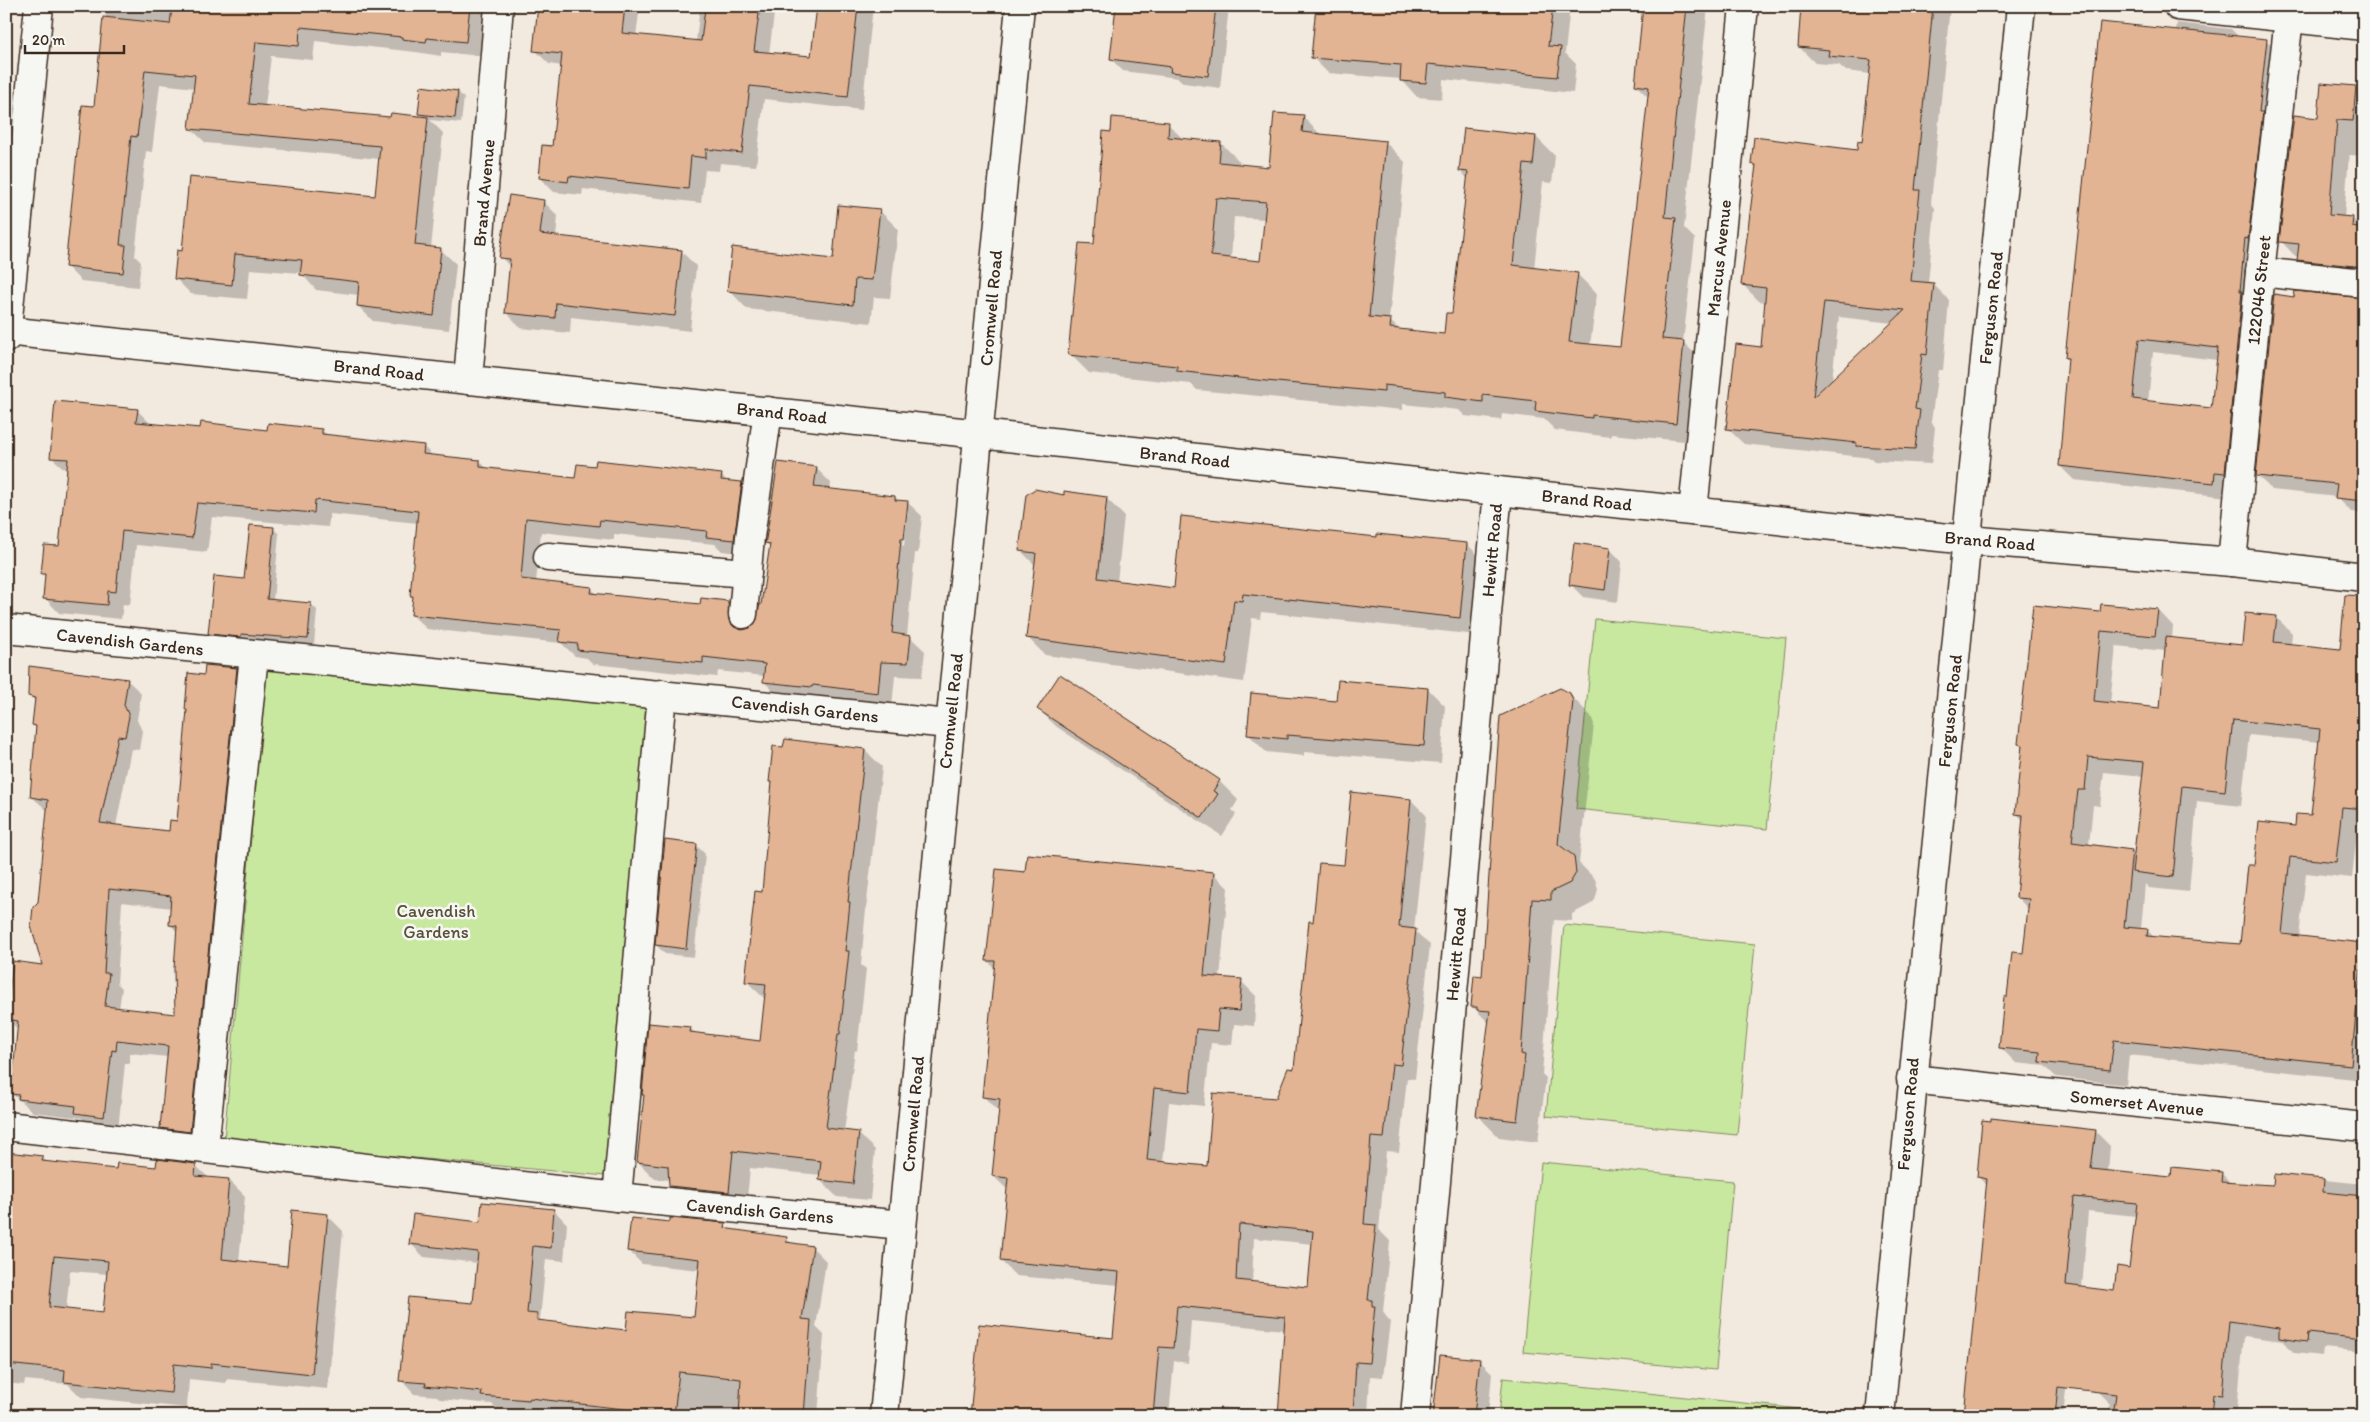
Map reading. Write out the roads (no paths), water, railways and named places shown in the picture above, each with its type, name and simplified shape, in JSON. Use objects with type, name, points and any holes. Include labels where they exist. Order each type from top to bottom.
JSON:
[{"type":"street","points":[[6,338],[39,6]]},
{"type":"street","name":"Brand Avenue","points":[[468,380],[499,6]]},
{"type":"street","name":"Cromwell Road","points":[[884,1416],[949,724],[980,434],[1020,6]]},
{"type":"street","name":"Marcus Avenue","points":[[1693,511],[1744,6]]},
{"type":"street","name":"Ferguson Road","points":[[1880,1416],[1911,1079],[1968,540],[2021,6]]},
{"type":"street","points":[[2178,6],[2250,10],[2289,18],[2364,26]]},
{"type":"street","name":"122046 Street","points":[[2232,562],[2260,272],[2289,18]]},
{"type":"street","points":[[2260,272],[2364,283]]},
{"type":"street","name":"Brand Road","points":[[6,331],[768,411],[1498,491],[1968,540],[2232,562],[2364,577]]},
{"type":"street","points":[[743,614],[768,411]]},
{"type":"street","name":"Hewitt Road","points":[[1415,1416],[1498,491]]},
{"type":"street","points":[[548,557],[747,573]]},
{"type":"street","name":"Cavendish Gardens","points":[[6,629],[949,724]]},
{"type":"street","points":[[204,1148],[254,655]]},
{"type":"street","points":[[617,1198],[662,694]]},
{"type":"street","name":"Somerset Avenue","points":[[1911,1079],[2364,1127]]},
{"type":"street","name":"Cavendish Gardens","points":[[6,1126],[617,1198],[902,1225]]}]
